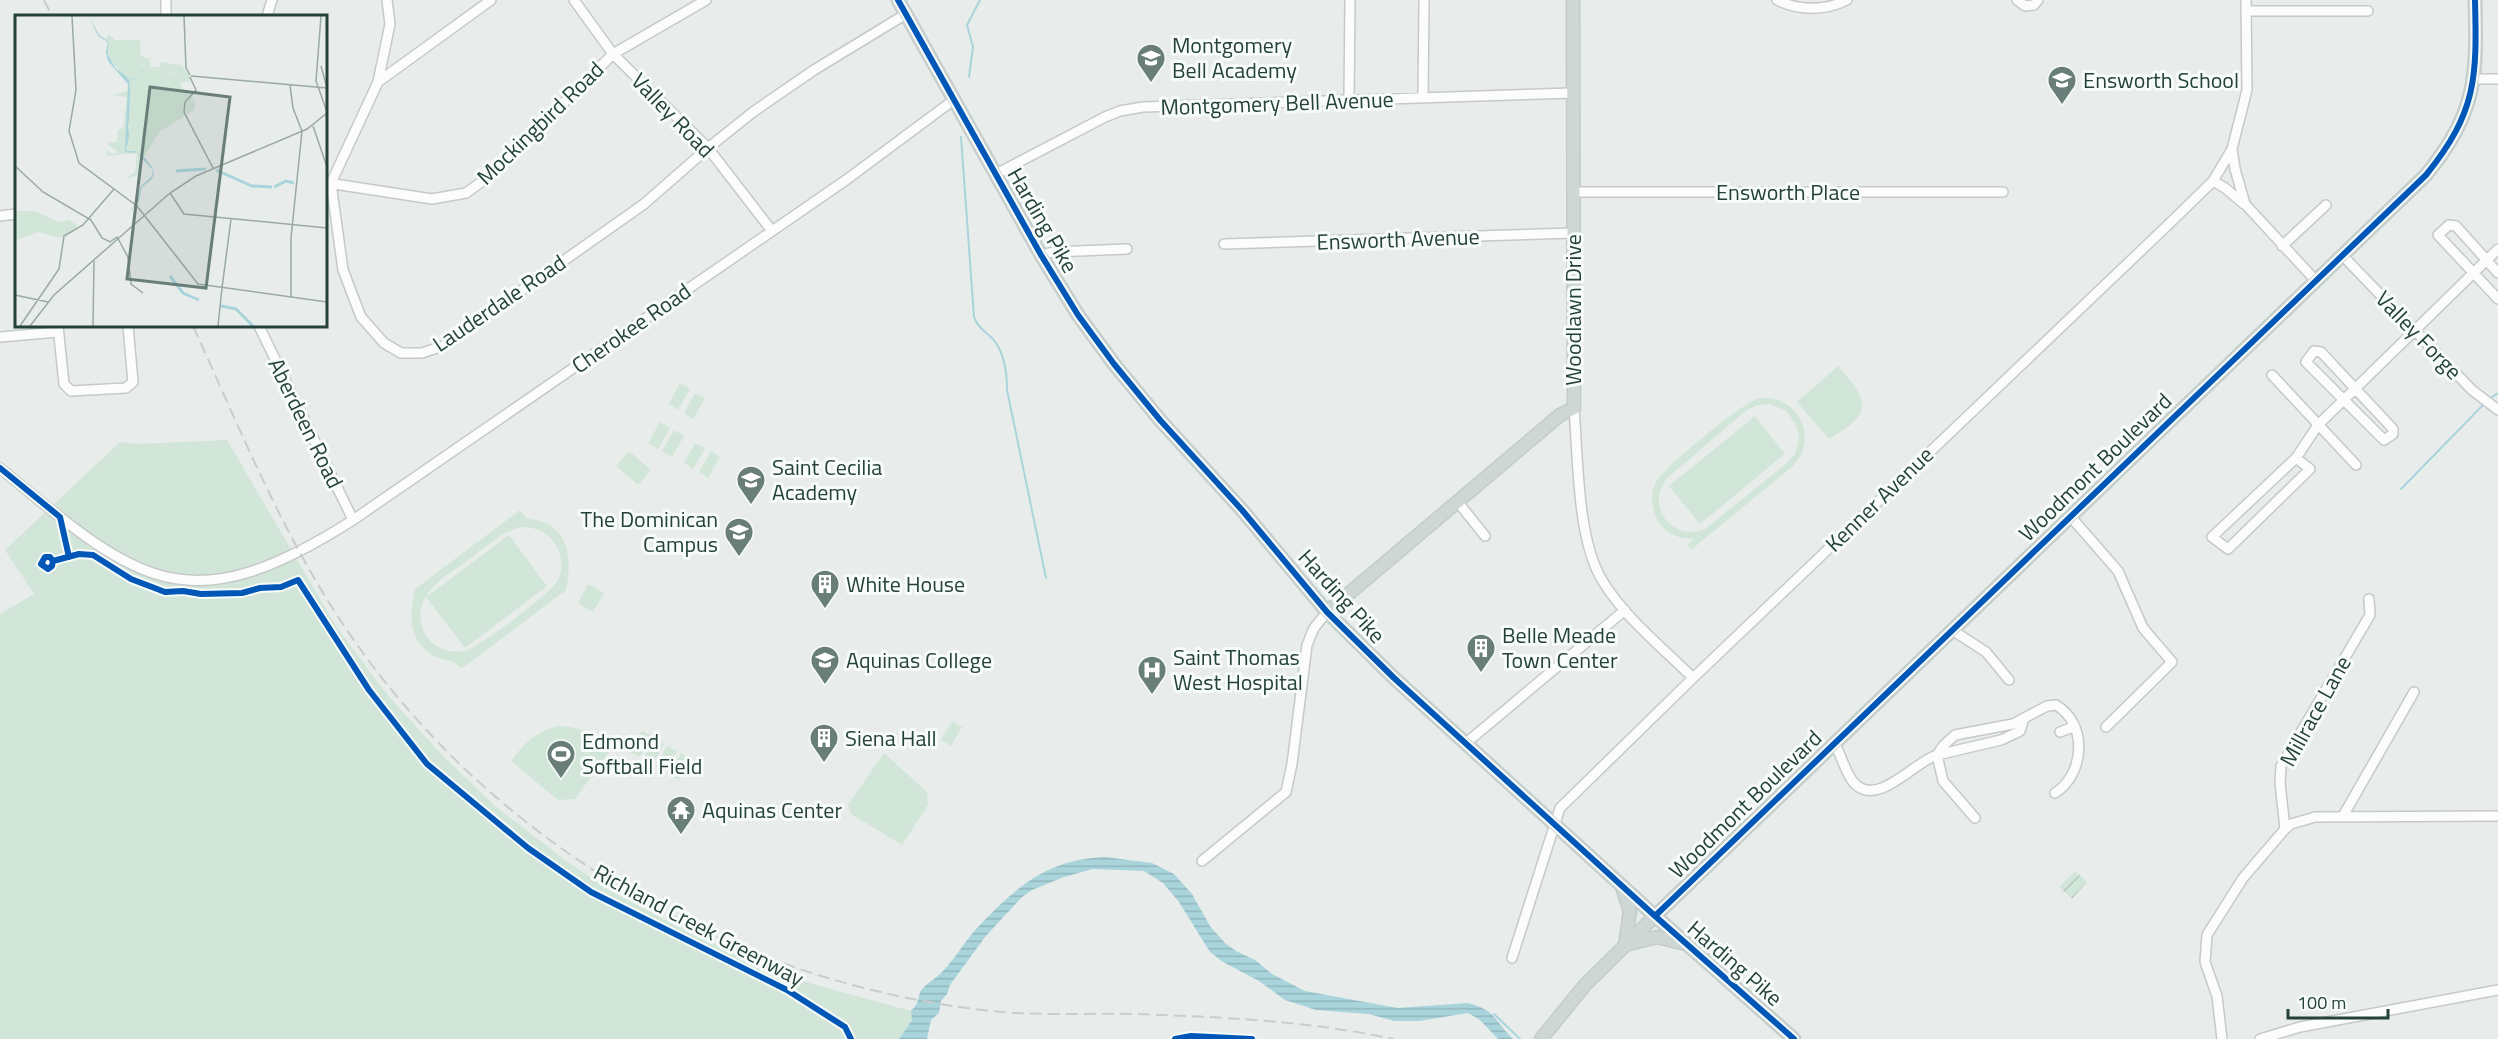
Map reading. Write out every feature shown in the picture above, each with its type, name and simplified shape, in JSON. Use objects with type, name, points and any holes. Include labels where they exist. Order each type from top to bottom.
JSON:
[{"type":"main road","name":"Harding Pike","points":[[898,0],[1041,255],[1078,315],[1114,364],[1328,612],[1395,679],[1617,882],[1794,1039]]},
{"type":"main road","name":"Woodlawn Drive","points":[[1328,612],[1560,415],[1574,408],[1574,0]]},
{"type":"main road","name":"Woodmont Boulevard","points":[[1541,1039],[1585,985],[1655,916],[2426,175],[2444,153],[2463,119],[2475,79],[2475,0]]},
{"type":"main road","points":[[1617,882],[1625,893],[1630,911],[1625,946],[1656,937],[1664,937],[1687,945]]},
{"type":"street","points":[[267,15],[272,0]]},
{"type":"street","points":[[328,183],[378,82],[390,24],[387,0]]},
{"type":"street","points":[[378,82],[491,0]]},
{"type":"street","name":"Valley Road","points":[[574,0],[613,54],[708,148],[772,231]]},
{"type":"street","name":"Mockingbird Road","points":[[328,183],[432,199],[466,193],[491,175],[613,54],[706,0]]},
{"type":"street","points":[[1349,100],[1350,0]]},
{"type":"street","points":[[1423,98],[1425,0]]},
{"type":"street","points":[[1777,0],[1801,9],[1836,6],[1847,0]]},
{"type":"street","points":[[2018,0],[2025,6],[2034,5],[2038,0]]},
{"type":"street","points":[[2244,204],[2232,149],[2247,90],[2246,0]]},
{"type":"street","points":[[2246,11],[2368,11]]},
{"type":"street","name":"Lauderdale Road","points":[[328,183],[343,270],[361,317],[384,343],[401,353],[422,353],[443,346],[644,204],[753,112],[814,70],[906,14]]},
{"type":"street","points":[[2475,79],[2498,79]]},
{"type":"street","name":"Montgomery Bell Avenue","points":[[996,174],[1120,111],[1143,107],[1573,93]]},
{"type":"street","name":"Cherokee Road","points":[[0,468],[107,552],[137,568],[163,577],[190,581],[226,579],[269,566],[302,550],[353,520],[846,180],[955,99]]},
{"type":"street","name":"Kenner Avenue","points":[[1512,958],[1560,808],[2213,180],[2232,149]]},
{"type":"street","points":[[2213,180],[2244,204],[2316,281]]},
{"type":"street","name":"Ensworth Place","points":[[1573,192],[2002,192]]},
{"type":"street","points":[[2282,246],[2326,205]]},
{"type":"street","points":[[0,216],[15,214]]},
{"type":"street","points":[[2498,273],[2456,226],[2449,225],[2443,228],[2438,235],[2498,299]]},
{"type":"street","name":"Ensworth Avenue","points":[[1224,244],[1573,233]]},
{"type":"street","points":[[1041,255],[1053,252],[1127,249]]},
{"type":"street","points":[[2296,458],[2310,470],[2228,549],[2212,537],[2296,458],[2318,425],[2498,249]]},
{"type":"street","name":"Valley Forge","points":[[2343,256],[2472,390],[2498,410]]},
{"type":"street","points":[[0,337],[58,328],[64,384],[71,390],[126,388],[133,382],[128,327]]},
{"type":"street","name":"Aberdeen Road","points":[[259,327],[353,520]]},
{"type":"street","points":[[2314,351],[2321,352],[2356,388],[2393,429],[2393,434],[2384,440],[2306,362],[2309,355],[2314,351]]},
{"type":"street","points":[[2271,375],[2356,465]]},
{"type":"street","points":[[1574,408],[1584,527],[1588,549],[1600,578],[1625,610],[1693,678]]},
{"type":"street","points":[[1457,501],[1485,536]]},
{"type":"street","points":[[2070,516],[2118,571],[2143,628],[2172,662],[2106,727]]},
{"type":"street","name":"Millrace Lane","points":[[2285,829],[2280,783],[2281,766],[2370,615],[2368,599]]},
{"type":"street","points":[[1466,744],[1625,610]]},
{"type":"street","points":[[1202,861],[1286,792],[1292,764],[1307,645],[1314,628],[1328,612]]},
{"type":"street","points":[[1952,630],[1986,652],[2009,680]]},
{"type":"street","points":[[2343,816],[2414,692]]},
{"type":"street","points":[[1975,818],[1943,781],[1938,755],[1943,746],[1959,734],[2023,721],[2054,705],[2063,710],[2073,727],[2080,748],[2078,764],[2067,783],[2055,793]]},
{"type":"street","points":[[1834,743],[1853,782],[1863,789],[1871,790],[1892,784],[1927,759],[2006,739],[2020,731],[2023,721]]},
{"type":"street","points":[[2060,732],[2073,727]]},
{"type":"street","points":[[2222,1039],[2217,996],[2205,962],[2207,935],[2243,878],[2291,824],[2315,817],[2498,816]]},
{"type":"street","points":[[2260,1039],[2300,1028],[2498,990]]},
{"type":"green space","points":[[1838,366],[1856,389],[1861,398],[1862,407],[1860,414],[1853,422],[1829,439],[1797,402]]},
{"type":"green space","points":[[680,383],[690,389],[678,410],[669,404]]},
{"type":"green space","points":[[695,393],[705,398],[693,419],[684,413]]},
{"type":"green space","points":[[1760,398],[1773,399],[1785,403],[1794,411],[1801,420],[1804,431],[1805,443],[1801,455],[1793,466],[1691,550],[1687,545],[1694,539],[1673,535],[1658,521],[1652,502],[1656,482],[1688,449],[1751,402]],"holes":[[[1770,404],[1786,411],[1796,424],[1799,438],[1795,454],[1787,463],[1705,529],[1693,532],[1682,531],[1666,519],[1661,511],[1659,500],[1666,479],[1747,410],[1758,405]]]},
{"type":"green space","points":[[1755,416],[1785,454],[1700,524],[1669,486]]},
{"type":"green space","points":[[660,422],[670,428],[658,449],[648,443]]},
{"type":"green space","points":[[674,430],[684,436],[672,457],[662,451]]},
{"type":"green space","points":[[227,440],[336,626],[385,692],[441,754],[495,806],[604,887],[693,935],[795,979],[911,1011],[912,1020],[899,1039],[0,1039],[0,614],[34,594],[5,550],[120,442],[135,444]]},
{"type":"green space","points":[[695,443],[705,448],[693,469],[684,463]]},
{"type":"green space","points":[[629,451],[651,470],[638,485],[616,466]]},
{"type":"green space","points":[[711,451],[720,457],[708,478],[699,472]]},
{"type":"green space","points":[[520,510],[526,518],[551,526],[565,543],[568,553],[566,590],[461,669],[452,662],[436,657],[427,651],[415,636],[412,609],[415,589]],"holes":[[[521,527],[543,532],[556,545],[561,565],[560,575],[553,587],[499,630],[465,651],[453,652],[434,644],[425,634],[421,621],[421,610],[429,592],[436,584],[495,540]]]},
{"type":"green space","points":[[509,535],[547,586],[465,648],[426,597]]},
{"type":"green space","points":[[588,584],[604,593],[593,612],[578,603]]},
{"type":"green space","points":[[952,721],[962,727],[951,746],[941,740]]},
{"type":"green space","name":"Edmond Softball Field","points":[[557,726],[587,732],[612,748],[575,799],[558,800],[511,761],[531,739]]},
{"type":"green space","points":[[642,731],[652,736],[640,757],[630,752]]},
{"type":"green space","points":[[655,738],[664,744],[653,764],[643,759]]},
{"type":"green space","points":[[667,746],[677,751],[665,772],[656,767]]},
{"type":"green space","points":[[681,753],[690,759],[678,780],[669,774]]},
{"type":"green space","points":[[884,753],[927,792],[928,805],[902,845],[851,814],[848,805]]},
{"type":"green space","points":[[2075,871],[2087,882],[2072,899],[2059,887]]},
{"type":"water","points":[[1105,857],[1152,863],[1174,874],[1192,894],[1210,926],[1225,943],[1255,960],[1272,974],[1305,991],[1398,1008],[1467,1003],[1489,1012],[1513,1039],[1498,1039],[1480,1020],[1468,1013],[1419,1021],[1394,1021],[1369,1014],[1316,1010],[1285,1000],[1259,981],[1223,962],[1210,952],[1179,902],[1163,883],[1144,871],[1093,869],[1064,877],[1032,890],[1021,898],[985,937],[950,985],[941,1001],[939,1013],[931,1020],[927,1039],[899,1039],[912,1020],[911,1011],[921,990],[944,970],[974,931],[1006,899],[1050,869],[1066,863]]},
{"type":"waterway","points":[[969,77],[973,47],[967,25],[980,0]]},
{"type":"waterway","points":[[961,137],[974,317],[979,326],[996,343],[1004,362],[1007,390],[1046,578]]},
{"type":"waterway","points":[[2488,400],[2498,393]]},
{"type":"waterway","points":[[2401,489],[2484,404]]},
{"type":"waterway","points":[[1494,1014],[1520,1039]]},
{"type":"railway","points":[[44,0],[52,15]]},
{"type":"railway","points":[[193,327],[276,507],[314,578],[335,612],[394,693],[461,766],[536,830],[618,885],[705,932],[797,968],[893,995],[1009,1013],[1136,1014],[1233,1018],[1330,1028],[1394,1039]]},
{"type":"cycle path","points":[[898,0],[1041,255],[1078,315],[1160,420],[1242,510],[1327,612],[1394,678],[1655,916],[1794,1039]]},
{"type":"cycle path","points":[[1655,916],[2426,175],[2455,132],[2470,93],[2474,73],[2475,0]]},
{"type":"cycle path","points":[[0,468],[60,517],[69,557]]},
{"type":"cycle path","name":"Richland Creek Greenway","points":[[53,561],[50,557],[45,557],[41,564],[48,569],[52,566],[53,561],[79,554],[93,555],[131,579],[165,592],[242,593],[260,588],[281,587],[298,580],[369,690],[427,764],[528,848],[591,892],[787,990],[845,1027],[851,1039]]},
{"type":"cycle path","points":[[1175,1039],[1191,1036],[1252,1039]]},
{"type":"place","name":"Montgomery Bell Academy","points":[[1151,84]]},
{"type":"place","name":"Ensworth School","points":[[2062,106]]},
{"type":"place","name":"Saint Cecilia Academy","points":[[751,506]]},
{"type":"place","name":"The Dominican Campus","points":[[739,558]]},
{"type":"place","name":"White House","points":[[825,610]]},
{"type":"place","name":"Belle Meade Town Center","points":[[1481,674]]},
{"type":"place","name":"Aquinas College","points":[[825,686]]},
{"type":"place","name":"Saint Thomas West Hospital","points":[[1152,696]]},
{"type":"place","name":"Siena Hall","points":[[824,764]]},
{"type":"place","name":"Edmond Softball Field","points":[[561,780]]},
{"type":"place","name":"Aquinas Center","points":[[681,836]]}]
